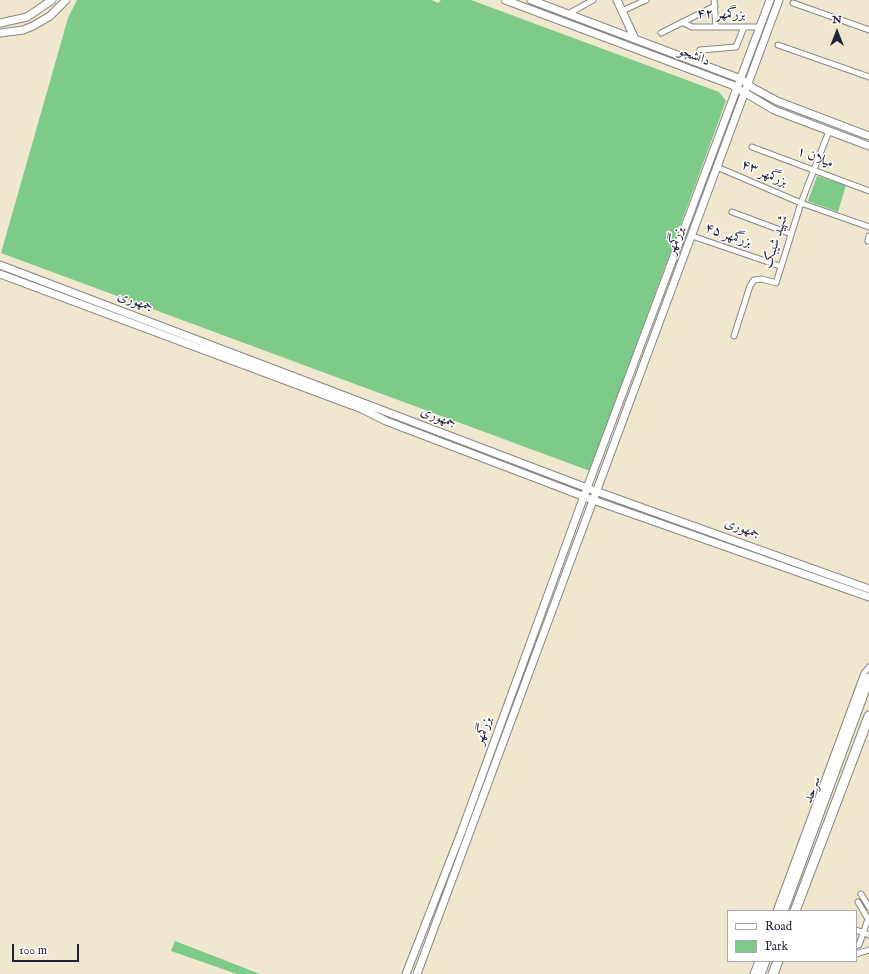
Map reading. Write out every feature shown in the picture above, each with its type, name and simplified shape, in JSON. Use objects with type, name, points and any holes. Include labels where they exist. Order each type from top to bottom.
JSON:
[{"type":"highway","name":"سرحد","points":[[783,910],[869,678]]},
{"type":"highway","name":"سرحد","points":[[795,910],[869,716]]},
{"type":"highway","points":[[760,974],[765,962]]},
{"type":"highway","points":[[773,974],[778,962]]},
{"type":"main road","points":[[0,23],[27,17],[52,0]]},
{"type":"main road","points":[[0,33],[23,30],[33,26],[50,16],[66,0]]},
{"type":"main road","name":"دانشجو","points":[[505,0],[741,90],[774,110],[869,146]]},
{"type":"main road","name":"دانشجو","points":[[531,0],[546,3],[568,14],[741,79],[777,101],[869,136]]},
{"type":"main road","points":[[617,0],[635,39]]},
{"type":"main road","name":"بزرگمهر","points":[[417,974],[717,167],[741,90],[741,79],[770,0]]},
{"type":"main road","name":"بزرگمهر","points":[[406,974],[461,832],[643,339],[741,90],[747,84],[779,0]]},
{"type":"main road","points":[[682,238],[691,238]]},
{"type":"main road","name":"جمهوری","points":[[0,265],[587,488],[695,525],[869,589]]},
{"type":"main road","name":"جمهوری","points":[[0,274],[362,409],[386,422],[593,500],[869,597]]},
{"type":"main road","points":[[164,336],[168,328]]},
{"type":"main road","points":[[643,339],[652,342]]},
{"type":"main road","points":[[386,422],[389,414]]},
{"type":"main road","points":[[692,534],[695,525]]},
{"type":"main road","points":[[550,590],[559,594]]},
{"type":"street","points":[[622,11],[646,0]]},
{"type":"street","points":[[568,14],[591,1]]},
{"type":"street","points":[[661,33],[714,3],[716,27]]},
{"type":"street","points":[[793,3],[869,30]]},
{"type":"street","name":"بزرگمهر ۴۲","points":[[682,22],[692,27],[760,27]]},
{"type":"street","points":[[700,50],[736,47],[744,27]]},
{"type":"street","points":[[778,45],[869,77]]},
{"type":"street","name":"شهید شیبک","points":[[734,336],[750,286],[754,280],[762,279],[776,283],[801,202],[829,131]]},
{"type":"street","name":"میلان ۱","points":[[752,147],[869,191]]},
{"type":"street","name":"بزرگمهر ۴۳","points":[[717,167],[801,202],[869,227]]},
{"type":"street","points":[[732,212],[791,234]]},
{"type":"street","name":"بزرگمهر ۴۵","points":[[691,238],[780,266]]},
{"type":"street","points":[[776,910],[864,673],[869,667]]},
{"type":"street","points":[[861,894],[869,907]]},
{"type":"street","points":[[857,946],[860,945],[868,919],[858,902]]},
{"type":"street","points":[[857,930],[869,935]]},
{"type":"street","points":[[857,954],[869,950]]},
{"type":"street","points":[[753,974],[758,962]]},
{"type":"green space","points":[[77,0],[431,0],[438,3],[441,0],[471,0],[719,92],[726,101],[590,471],[1,253],[68,18]]},
{"type":"green space","points":[[817,176],[846,185],[838,212],[808,201]]},
{"type":"green space","points":[[175,941],[260,974],[237,974],[171,951]]}]
